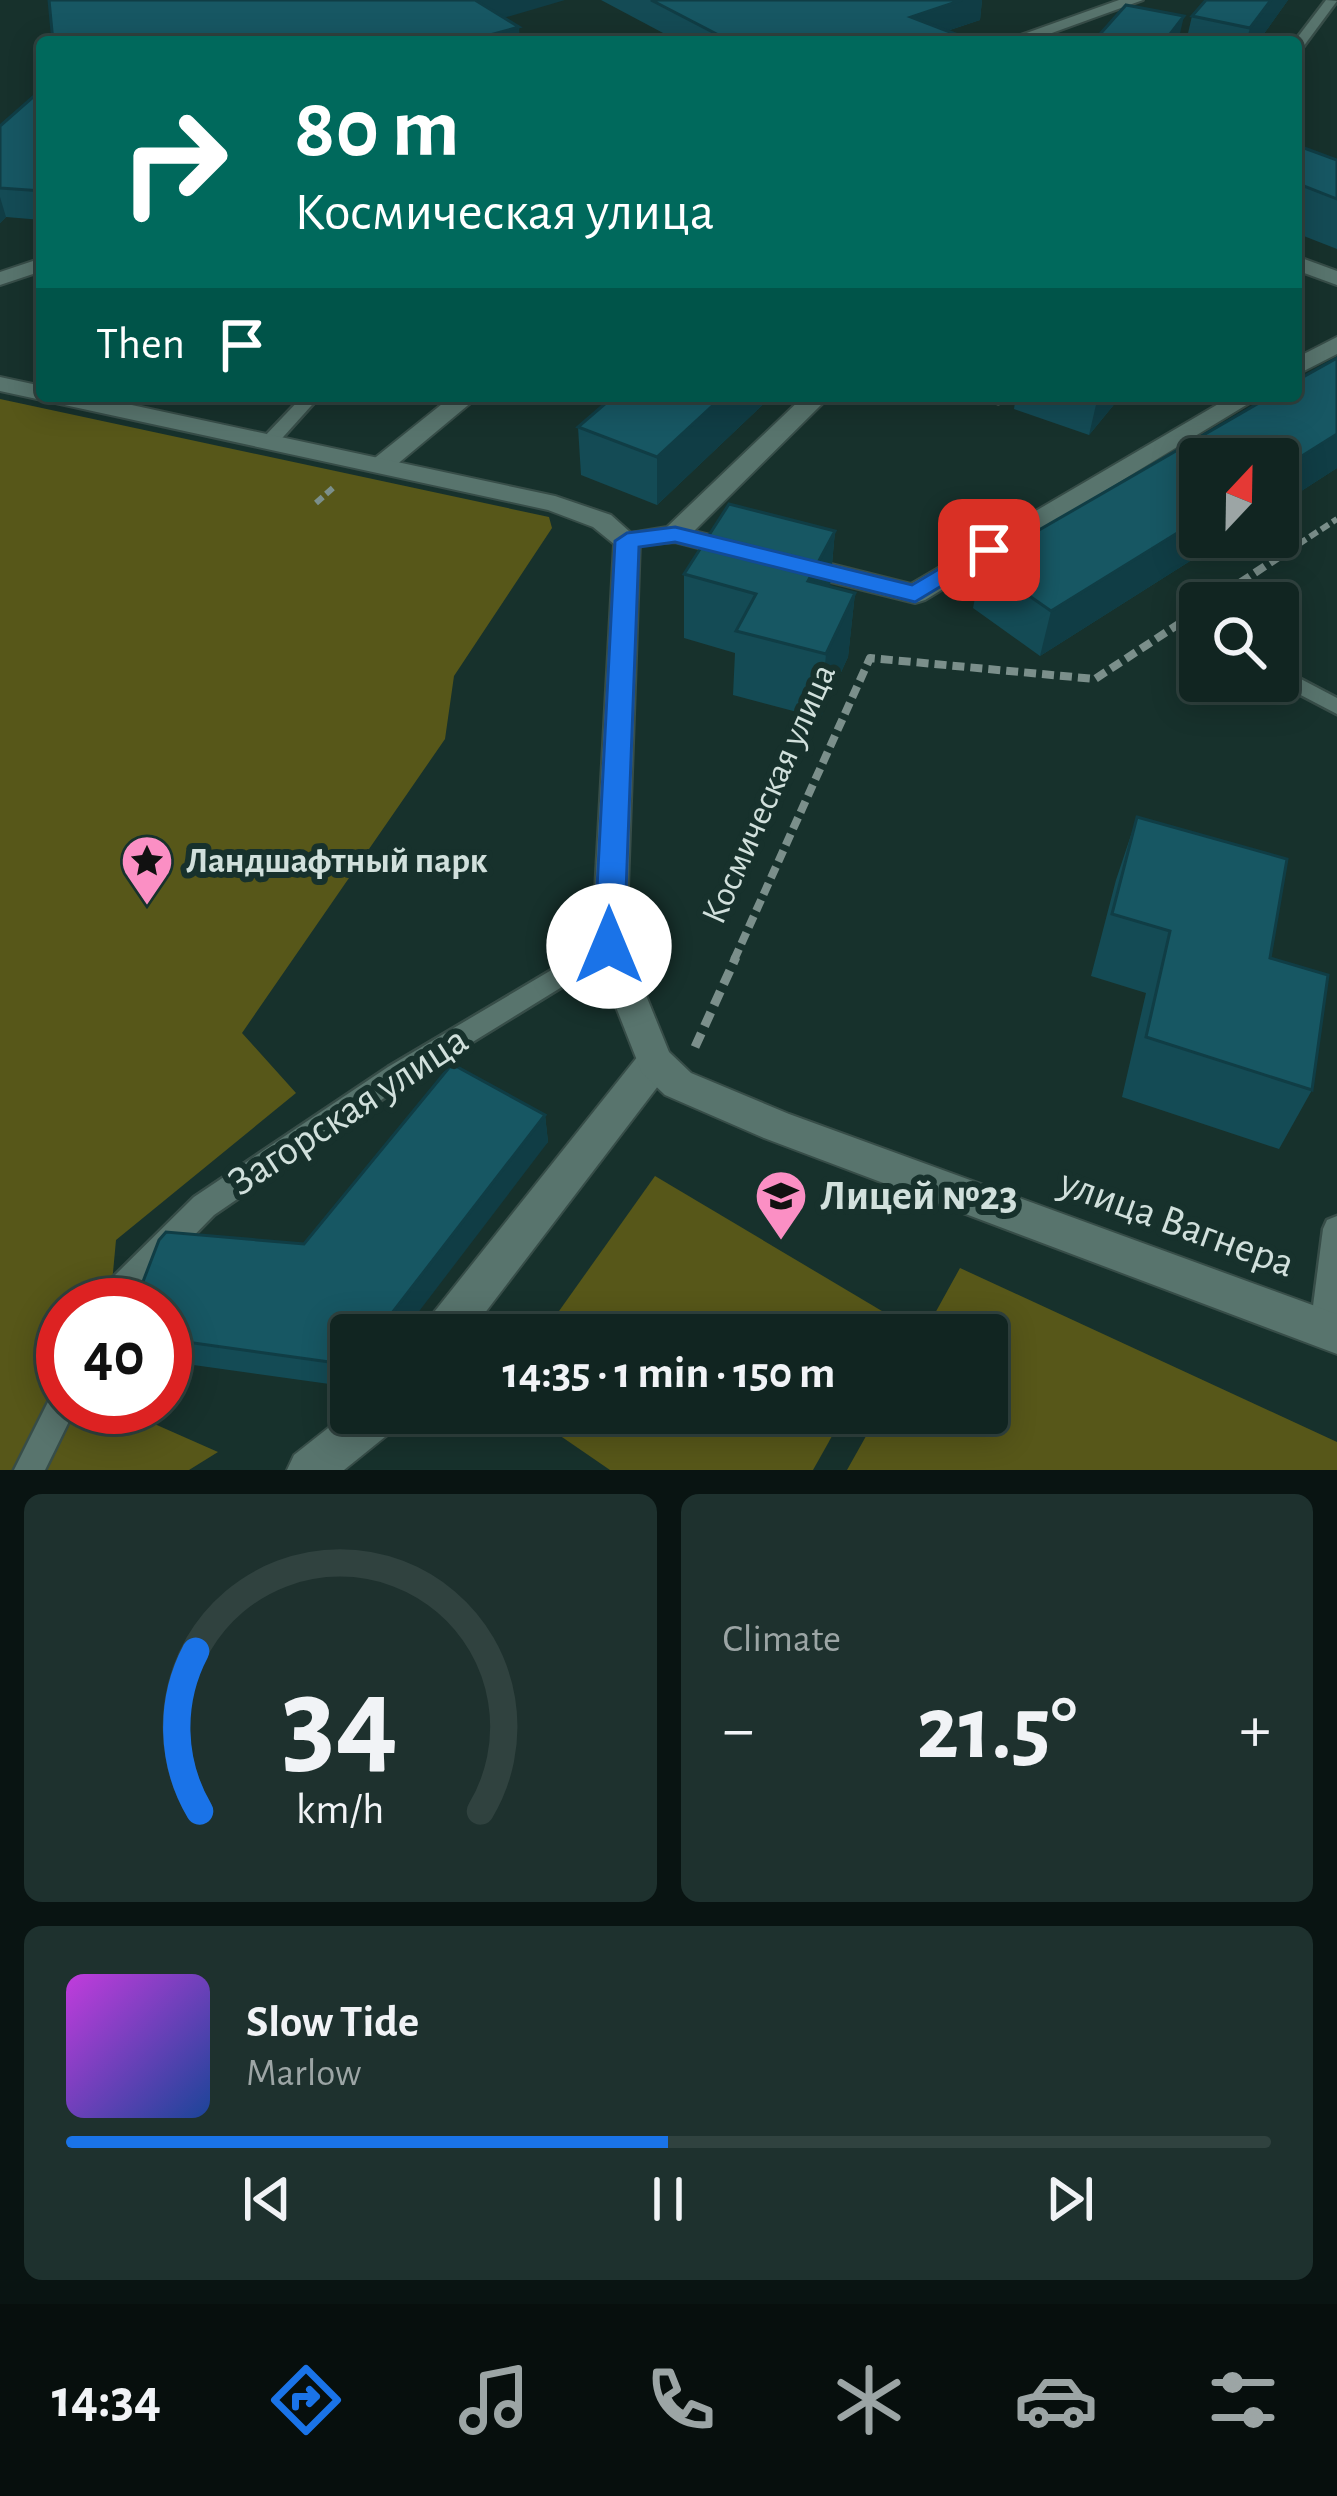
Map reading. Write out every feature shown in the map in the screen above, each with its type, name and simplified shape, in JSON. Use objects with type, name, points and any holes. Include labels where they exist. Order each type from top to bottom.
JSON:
[{"type":"street","points":[[1028,36],[1135,0]]},
{"type":"street","points":[[1302,264],[1337,279]]},
{"type":"street","points":[[0,279],[36,266]]},
{"type":"street","points":[[1302,364],[1337,344]]},
{"type":"street","points":[[0,384],[36,392]]},
{"type":"street","points":[[85,402],[555,504],[602,521],[627,541],[675,534],[915,594],[1240,402]]},
{"type":"street","points":[[380,466],[459,402]]},
{"type":"street","points":[[675,534],[812,402]]},
{"type":"street","points":[[460,1314],[667,1073],[609,946],[627,541]]},
{"type":"street","name":"улица Вагнера","points":[[667,1073],[777,1126],[1330,1331]]},
{"type":"street","points":[[309,1470],[354,1434]]},
{"type":"lane","points":[[1302,40],[1332,0]]},
{"type":"lane","points":[[269,442],[306,402]]},
{"type":"lane","points":[[1299,685],[1337,706]]},
{"type":"lane","name":"Загорская улица","points":[[131,1278],[204,1206],[397,1075],[609,946]]},
{"type":"lane","points":[[1330,1331],[1337,1229]]},
{"type":"lane","points":[[29,1470],[47,1434]]},
{"type":"path","points":[[1242,582],[1337,519]]},
{"type":"path","name":"Космическая улица","points":[[667,1073],[871,658],[1096,679],[1179,624]]},
{"type":"shaded area","name":"Ландшафтный парк","points":[[0,399],[549,517],[552,528],[454,676],[445,739],[242,1033],[296,1093],[116,1240],[112,1278],[36,1278],[36,1434],[177,1434],[218,1452],[189,1470],[0,1470]]},
{"type":"shaded area","points":[[655,1176],[887,1314],[557,1314]]},
{"type":"shaded area","points":[[960,1268],[1337,1442],[1337,1470],[847,1470],[867,1434],[1008,1434],[1008,1314],[935,1314]]},
{"type":"shaded area","points":[[558,1434],[833,1434],[813,1470],[610,1470]]},
{"type":"building","points":[[49,0],[475,0],[519,27],[486,36],[52,36]]},
{"type":"building","points":[[651,0],[962,0],[911,17],[960,36],[720,36]]},
{"type":"building","points":[[1206,0],[1271,0],[1250,28],[1192,16]]},
{"type":"building","points":[[1126,5],[1184,16],[1169,36],[1098,36]]},
{"type":"building","points":[[36,94],[36,191],[0,188],[0,126]]},
{"type":"building","points":[[1302,147],[1337,160],[1337,199],[1302,185]]},
{"type":"building","points":[[1337,358],[1337,434],[1299,458],[1299,438],[1198,438],[1261,402],[1302,402],[1302,378]]},
{"type":"building","points":[[607,402],[717,402],[657,457],[578,427]]},
{"type":"building","points":[[1179,449],[1179,532],[1051,611],[982,563]]},
{"type":"building","points":[[729,504],[835,531],[808,581],[855,593],[826,654],[736,631],[756,594],[684,574]]},
{"type":"building","points":[[1137,817],[1287,859],[1270,958],[1328,975],[1312,1090],[1146,1037],[1170,931],[1112,914]]},
{"type":"building","points":[[452,1064],[545,1115],[391,1314],[330,1314],[330,1362],[192,1343],[192,1278],[144,1278],[166,1232],[304,1244]]},
{"type":"place","name":"Ландшафтный парк","points":[[147,907]]},
{"type":"place","name":"Лицей №23","points":[[781,1242]]},
{"type":"route","points":[[609,946],[627,541],[675,534],[915,594],[989,550]]}]
